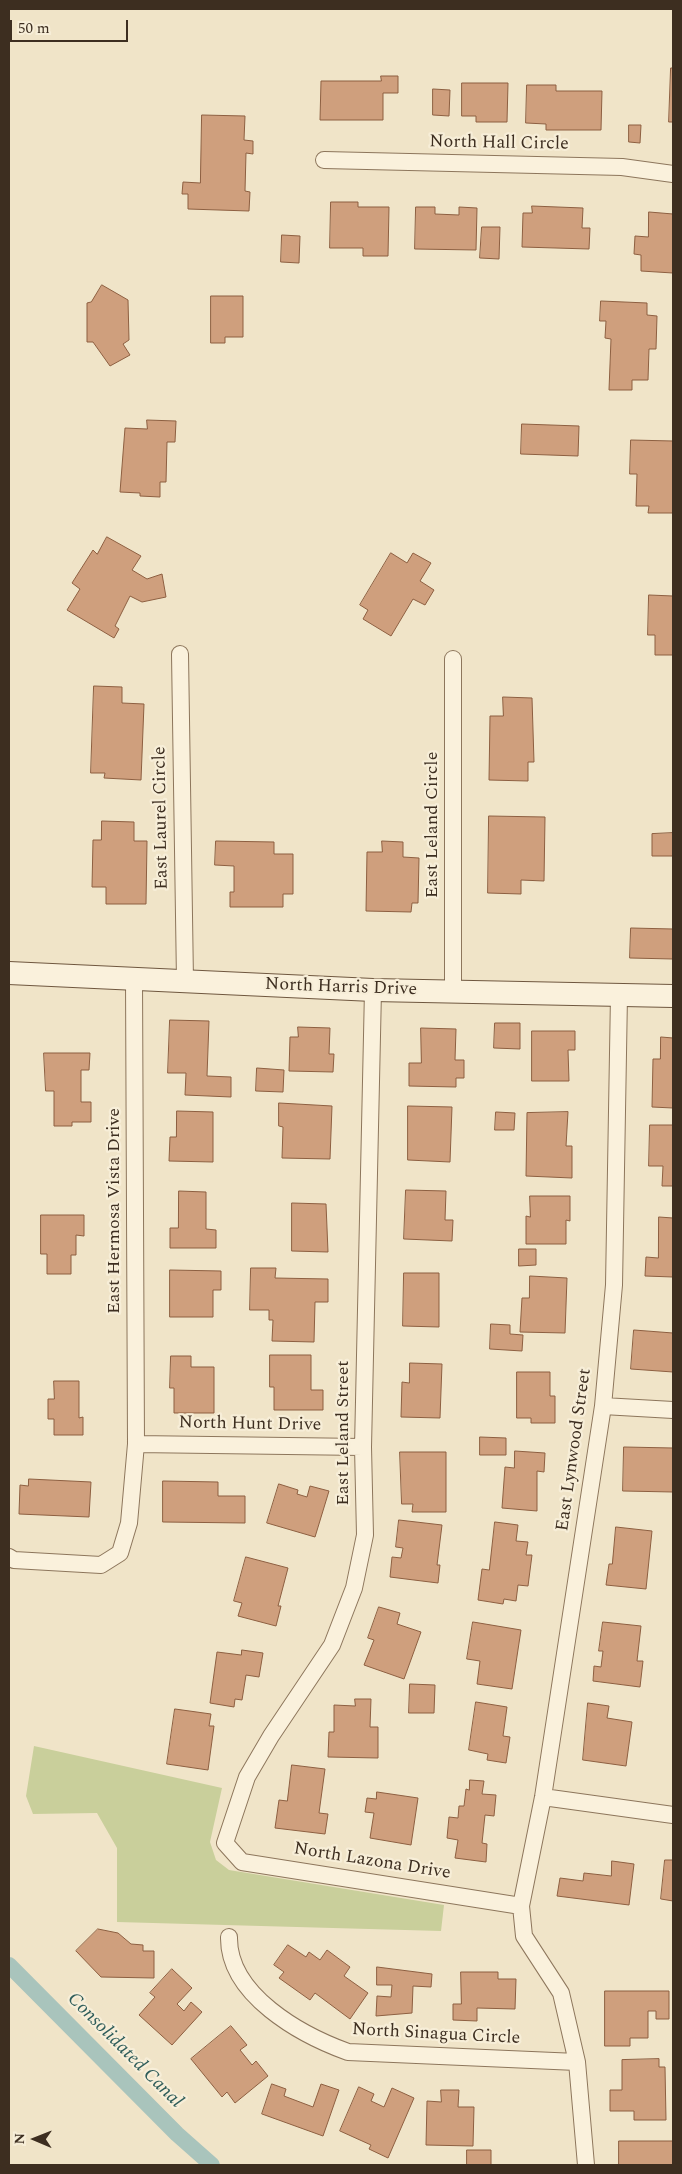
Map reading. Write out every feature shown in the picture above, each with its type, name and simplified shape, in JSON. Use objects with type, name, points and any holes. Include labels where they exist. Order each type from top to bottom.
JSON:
[{"type":"street","name":"North Hall Circle","points":[[324,160],[622,167],[673,174]]},
{"type":"street","name":"East Laurel Circle","points":[[180,654],[185,981]]},
{"type":"street","name":"East Leland Circle","points":[[453,659],[453,992]]},
{"type":"street","name":"North Harris Drive","points":[[9,973],[373,990],[673,996]]},
{"type":"street","name":"East Hermosa Vista Drive","points":[[9,1557],[14,1560],[101,1565],[120,1553],[129,1523],[136,1444],[134,979]]},
{"type":"street","name":"East Leland Street","points":[[225,1843],[247,1777],[271,1736],[332,1645],[354,1588],[364,1535],[363,1447],[373,990]]},
{"type":"street","name":"East Lynwood Street","points":[[586,2165],[577,2062],[561,1993],[524,1936],[520,1906],[543,1797],[603,1406],[614,1285],[619,995]]},
{"type":"street","points":[[603,1406],[673,1410]]},
{"type":"street","name":"North Hunt Drive","points":[[136,1444],[363,1447]]},
{"type":"street","points":[[543,1797],[673,1815]]},
{"type":"street","name":"North Lazona Drive","points":[[225,1843],[242,1862],[520,1906]]},
{"type":"street","name":"North Sinagua Circle","points":[[229,1936],[229,1947],[238,1974],[267,2006],[293,2027],[330,2046],[348,2052],[577,2062]]},
{"type":"green space","points":[[34,1746],[222,1788],[210,1842],[216,1860],[229,1870],[444,1905],[441,1931],[117,1922],[117,1848],[97,1813],[33,1814],[26,1796]]},
{"type":"building","points":[[671,68],[673,68],[673,122],[669,122]]},
{"type":"building","points":[[381,76],[398,76],[398,93],[383,93],[383,120],[320,120],[321,81],[381,81]]},
{"type":"building","points":[[462,83],[508,83],[507,122],[476,122],[476,116],[462,116]]},
{"type":"building","points":[[527,85],[556,85],[556,91],[602,91],[601,130],[546,130],[546,124],[526,123]]},
{"type":"building","points":[[433,89],[450,90],[449,116],[433,115]]},
{"type":"building","points":[[202,115],[245,116],[244,140],[253,141],[253,154],[246,153],[245,191],[250,192],[249,211],[188,209],[188,194],[182,194],[183,182],[200,183]]},
{"type":"building","points":[[629,125],[641,125],[640,143],[629,142]]},
{"type":"building","points":[[331,202],[358,202],[358,207],[389,207],[388,256],[363,256],[363,248],[330,248]]},
{"type":"building","points":[[532,206],[583,208],[582,228],[590,228],[589,249],[522,247],[523,213],[532,213]]},
{"type":"building","points":[[416,207],[435,207],[435,214],[459,215],[459,207],[477,208],[476,250],[415,249]]},
{"type":"building","points":[[649,212],[673,214],[673,273],[641,271],[641,255],[634,254],[635,236],[648,237]]},
{"type":"building","points":[[482,227],[500,227],[499,259],[480,258]]},
{"type":"building","points":[[282,235],[300,236],[299,263],[281,262]]},
{"type":"building","points":[[102,285],[128,300],[129,340],[123,344],[130,355],[110,366],[93,342],[87,342],[87,303],[91,302]]},
{"type":"building","points":[[211,296],[243,296],[243,337],[225,337],[225,343],[211,343]]},
{"type":"building","points":[[601,301],[647,303],[647,315],[657,316],[656,349],[649,349],[648,380],[632,380],[632,390],[609,390],[611,339],[605,338],[606,321],[600,321]]},
{"type":"building","points":[[147,420],[176,421],[175,442],[167,442],[166,482],[160,482],[160,497],[120,492],[125,428],[147,429]]},
{"type":"building","points":[[522,424],[579,426],[578,456],[521,454]]},
{"type":"building","points":[[631,440],[673,441],[673,513],[648,513],[649,506],[636,506],[637,474],[630,474]]},
{"type":"building","points":[[107,537],[141,556],[132,570],[147,579],[162,574],[166,597],[142,602],[130,596],[115,626],[119,629],[114,638],[67,610],[80,589],[72,583],[93,550],[97,554]]},
{"type":"building","points":[[391,553],[407,563],[413,553],[431,563],[420,581],[434,590],[425,605],[413,599],[391,636],[363,619],[368,610],[360,605]]},
{"type":"building","points":[[649,595],[673,596],[673,655],[655,655],[655,635],[648,635]]},
{"type":"building","points":[[94,686],[122,687],[122,703],[144,704],[141,780],[104,778],[105,773],[91,773]]},
{"type":"building","points":[[503,697],[532,698],[534,762],[528,762],[528,781],[489,780],[490,716],[503,716]]},
{"type":"building","points":[[489,816],[545,817],[544,881],[521,880],[521,894],[488,893]]},
{"type":"building","points":[[102,821],[134,822],[134,841],[147,841],[146,904],[106,904],[106,887],[92,887],[93,840],[101,840]]},
{"type":"building","points":[[673,833],[673,856],[652,856],[652,834]]},
{"type":"building","points":[[216,841],[274,842],[274,854],[293,854],[293,894],[283,894],[283,907],[230,907],[230,892],[234,892],[234,866],[215,865]]},
{"type":"building","points":[[382,841],[403,842],[403,857],[419,858],[418,903],[412,903],[411,912],[366,911],[367,852],[382,852]]},
{"type":"building","points":[[631,928],[673,929],[673,959],[630,958]]},
{"type":"building","points":[[170,1020],[209,1021],[207,1076],[231,1077],[231,1097],[185,1095],[186,1073],[168,1073]]},
{"type":"building","points":[[495,1023],[520,1023],[520,1049],[494,1048]]},
{"type":"building","points":[[298,1027],[330,1028],[329,1054],[334,1054],[333,1072],[289,1071],[290,1037],[298,1037]]},
{"type":"building","points":[[421,1028],[456,1029],[455,1060],[464,1060],[464,1078],[456,1078],[456,1087],[409,1086],[409,1063],[421,1063]]},
{"type":"building","points":[[532,1031],[575,1031],[575,1050],[568,1050],[569,1081],[532,1081]]},
{"type":"building","points":[[661,1037],[673,1038],[673,1108],[652,1107],[653,1059],[660,1059]]},
{"type":"building","points":[[44,1053],[90,1053],[89,1070],[81,1070],[81,1102],[91,1102],[91,1122],[72,1122],[72,1126],[54,1126],[54,1091],[46,1091]]},
{"type":"building","points":[[257,1068],[284,1070],[283,1092],[256,1091]]},
{"type":"building","points":[[279,1103],[332,1106],[330,1159],[282,1158],[283,1127],[279,1126]]},
{"type":"building","points":[[408,1106],[452,1107],[450,1162],[408,1160]]},
{"type":"building","points":[[177,1111],[213,1112],[213,1162],[169,1161],[170,1137],[176,1137]]},
{"type":"building","points":[[496,1112],[515,1113],[514,1130],[495,1130]]},
{"type":"building","points":[[568,1112],[566,1146],[572,1146],[572,1178],[526,1176],[527,1113]]},
{"type":"building","points":[[650,1125],[673,1125],[673,1186],[662,1186],[663,1166],[649,1166]]},
{"type":"building","points":[[406,1190],[446,1191],[445,1220],[453,1220],[452,1241],[404,1239]]},
{"type":"building","points":[[179,1191],[206,1192],[206,1229],[216,1230],[216,1248],[170,1248],[170,1228],[178,1228]]},
{"type":"building","points":[[530,1196],[570,1196],[570,1221],[566,1220],[566,1244],[526,1244],[526,1216],[530,1217]]},
{"type":"building","points":[[292,1203],[326,1204],[328,1252],[292,1251]]},
{"type":"building","points":[[41,1215],[84,1215],[84,1236],[76,1235],[76,1255],[71,1255],[71,1274],[47,1274],[47,1254],[41,1254]]},
{"type":"building","points":[[659,1217],[673,1218],[673,1277],[645,1276],[646,1257],[658,1258]]},
{"type":"building","points":[[519,1249],[536,1249],[536,1265],[519,1266]]},
{"type":"building","points":[[251,1268],[276,1268],[275,1278],[328,1279],[328,1302],[315,1302],[314,1342],[272,1341],[273,1320],[269,1320],[269,1310],[250,1310]]},
{"type":"building","points":[[170,1270],[221,1271],[221,1290],[213,1290],[213,1317],[170,1317]]},
{"type":"building","points":[[404,1273],[439,1273],[439,1327],[403,1326]]},
{"type":"building","points":[[530,1276],[567,1278],[565,1333],[520,1332],[522,1298],[529,1298]]},
{"type":"building","points":[[491,1324],[510,1325],[510,1334],[523,1335],[522,1351],[490,1349]]},
{"type":"building","points":[[634,1330],[673,1333],[673,1372],[631,1369]]},
{"type":"building","points":[[270,1355],[311,1355],[311,1390],[323,1390],[323,1410],[274,1410],[274,1387],[270,1387]]},
{"type":"building","points":[[171,1356],[191,1356],[191,1367],[214,1367],[214,1413],[174,1413],[174,1388],[170,1388]]},
{"type":"building","points":[[410,1363],[442,1364],[440,1418],[401,1417],[402,1382],[409,1383]]},
{"type":"building","points":[[517,1372],[550,1372],[550,1396],[555,1396],[555,1423],[531,1423],[531,1418],[517,1418]]},
{"type":"building","points":[[54,1381],[79,1381],[79,1418],[83,1417],[83,1435],[54,1435],[54,1419],[48,1419],[48,1399],[54,1399]]},
{"type":"building","points":[[480,1437],[506,1438],[506,1455],[480,1455]]},
{"type":"building","points":[[624,1447],[673,1448],[673,1492],[623,1491]]},
{"type":"building","points":[[515,1451],[545,1453],[544,1472],[537,1471],[537,1511],[502,1508],[505,1467],[514,1468]]},
{"type":"building","points":[[400,1452],[446,1452],[446,1512],[412,1512],[413,1504],[402,1504]]},
{"type":"building","points":[[29,1479],[91,1482],[89,1517],[19,1514],[20,1485],[28,1486]]},
{"type":"building","points":[[163,1481],[218,1482],[218,1496],[245,1496],[245,1523],[163,1522]]},
{"type":"building","points":[[279,1484],[298,1490],[297,1494],[307,1497],[310,1486],[329,1491],[315,1537],[267,1523]]},
{"type":"building","points":[[399,1520],[442,1525],[437,1565],[440,1565],[438,1583],[390,1577],[392,1557],[401,1558],[403,1548],[396,1547]]},
{"type":"building","points":[[495,1522],[518,1525],[516,1541],[528,1542],[526,1555],[532,1555],[528,1586],[518,1585],[516,1601],[504,1599],[503,1604],[478,1600],[482,1569],[489,1570]]},
{"type":"building","points":[[616,1527],[652,1531],[646,1589],[606,1585],[609,1564],[612,1564]]},
{"type":"building","points":[[246,1557],[288,1568],[278,1606],[281,1606],[276,1626],[238,1616],[242,1603],[234,1601]]},
{"type":"building","points":[[379,1607],[400,1613],[397,1624],[421,1632],[404,1679],[364,1665],[374,1640],[368,1638]]},
{"type":"building","points":[[473,1622],[521,1630],[512,1689],[477,1684],[480,1661],[467,1659]]},
{"type":"building","points":[[603,1622],[641,1626],[637,1661],[643,1661],[640,1687],[593,1681],[594,1666],[601,1667],[603,1651],[599,1651]]},
{"type":"building","points":[[242,1650],[263,1653],[259,1677],[246,1675],[242,1700],[235,1699],[234,1707],[210,1703],[217,1652],[241,1655]]},
{"type":"building","points":[[410,1684],[435,1685],[434,1713],[409,1713]]},
{"type":"building","points":[[355,1699],[371,1699],[370,1727],[378,1727],[378,1758],[328,1757],[329,1732],[334,1732],[334,1705],[355,1706]]},
{"type":"building","points":[[476,1702],[507,1707],[503,1736],[510,1737],[506,1763],[487,1760],[488,1754],[469,1750]]},
{"type":"building","points":[[588,1703],[609,1706],[607,1718],[632,1722],[626,1766],[583,1760]]},
{"type":"building","points":[[175,1709],[211,1714],[209,1726],[214,1726],[208,1770],[167,1764]]},
{"type":"building","points":[[292,1765],[325,1769],[319,1813],[328,1814],[325,1834],[275,1828],[279,1800],[287,1801]]},
{"type":"building","points":[[470,1780],[484,1781],[482,1794],[496,1795],[494,1816],[485,1815],[482,1843],[487,1844],[486,1862],[455,1858],[458,1840],[447,1838],[449,1817],[458,1818],[459,1806],[464,1806],[466,1789],[469,1790]]},
{"type":"building","points":[[377,1792],[418,1798],[411,1845],[370,1838],[374,1813],[365,1812],[367,1798],[376,1799]]},
{"type":"building","points":[[665,1860],[673,1860],[673,1901],[661,1899]]},
{"type":"building","points":[[612,1861],[634,1864],[629,1905],[557,1896],[560,1878],[583,1881],[584,1873],[611,1876]]},
{"type":"building","points":[[98,1929],[118,1933],[131,1944],[143,1945],[143,1951],[154,1951],[154,1978],[101,1977],[76,1951]]},
{"type":"building","points":[[288,1945],[306,1957],[309,1952],[320,1960],[327,1950],[350,1967],[344,1976],[368,1993],[350,2019],[315,1993],[310,2000],[279,1978],[284,1972],[274,1965]]},
{"type":"building","points":[[377,1967],[432,1974],[431,1987],[413,1986],[412,2013],[376,2016],[377,1996],[391,1997],[392,1985],[377,1985]]},
{"type":"building","points":[[172,1969],[192,1988],[177,2004],[184,2011],[191,2002],[202,2012],[172,2045],[139,2015],[155,1997],[150,1993]]},
{"type":"building","points":[[461,1972],[498,1972],[498,1979],[516,1979],[515,2009],[477,2008],[477,2021],[453,2020],[453,2004],[461,2004]]},
{"type":"building","points":[[605,1991],[669,1991],[669,2019],[656,2019],[656,2011],[648,2011],[648,2038],[630,2038],[630,2046],[605,2046]]},
{"type":"building","points":[[231,2026],[247,2045],[240,2050],[252,2065],[256,2061],[268,2076],[235,2103],[227,2092],[222,2097],[191,2059]]},
{"type":"building","points":[[659,2059],[659,2067],[665,2067],[666,2120],[634,2120],[634,2111],[610,2111],[610,2090],[622,2090],[622,2060]]},
{"type":"building","points":[[272,2084],[286,2089],[284,2096],[313,2107],[321,2084],[339,2090],[323,2136],[262,2114]]},
{"type":"building","points":[[359,2087],[374,2094],[371,2101],[384,2107],[392,2088],[414,2098],[388,2158],[369,2149],[371,2145],[340,2131]]},
{"type":"building","points":[[441,2090],[459,2090],[458,2107],[474,2107],[473,2146],[426,2145],[427,2101],[441,2102]]},
{"type":"building","points":[[619,2141],[673,2141],[673,2165],[619,2165]]},
{"type":"building","points":[[467,2150],[491,2150],[491,2165],[467,2165]]},
{"type":"waterway","name":"Consolidated Canal","points":[[9,1965],[177,2134],[212,2165]]}]
